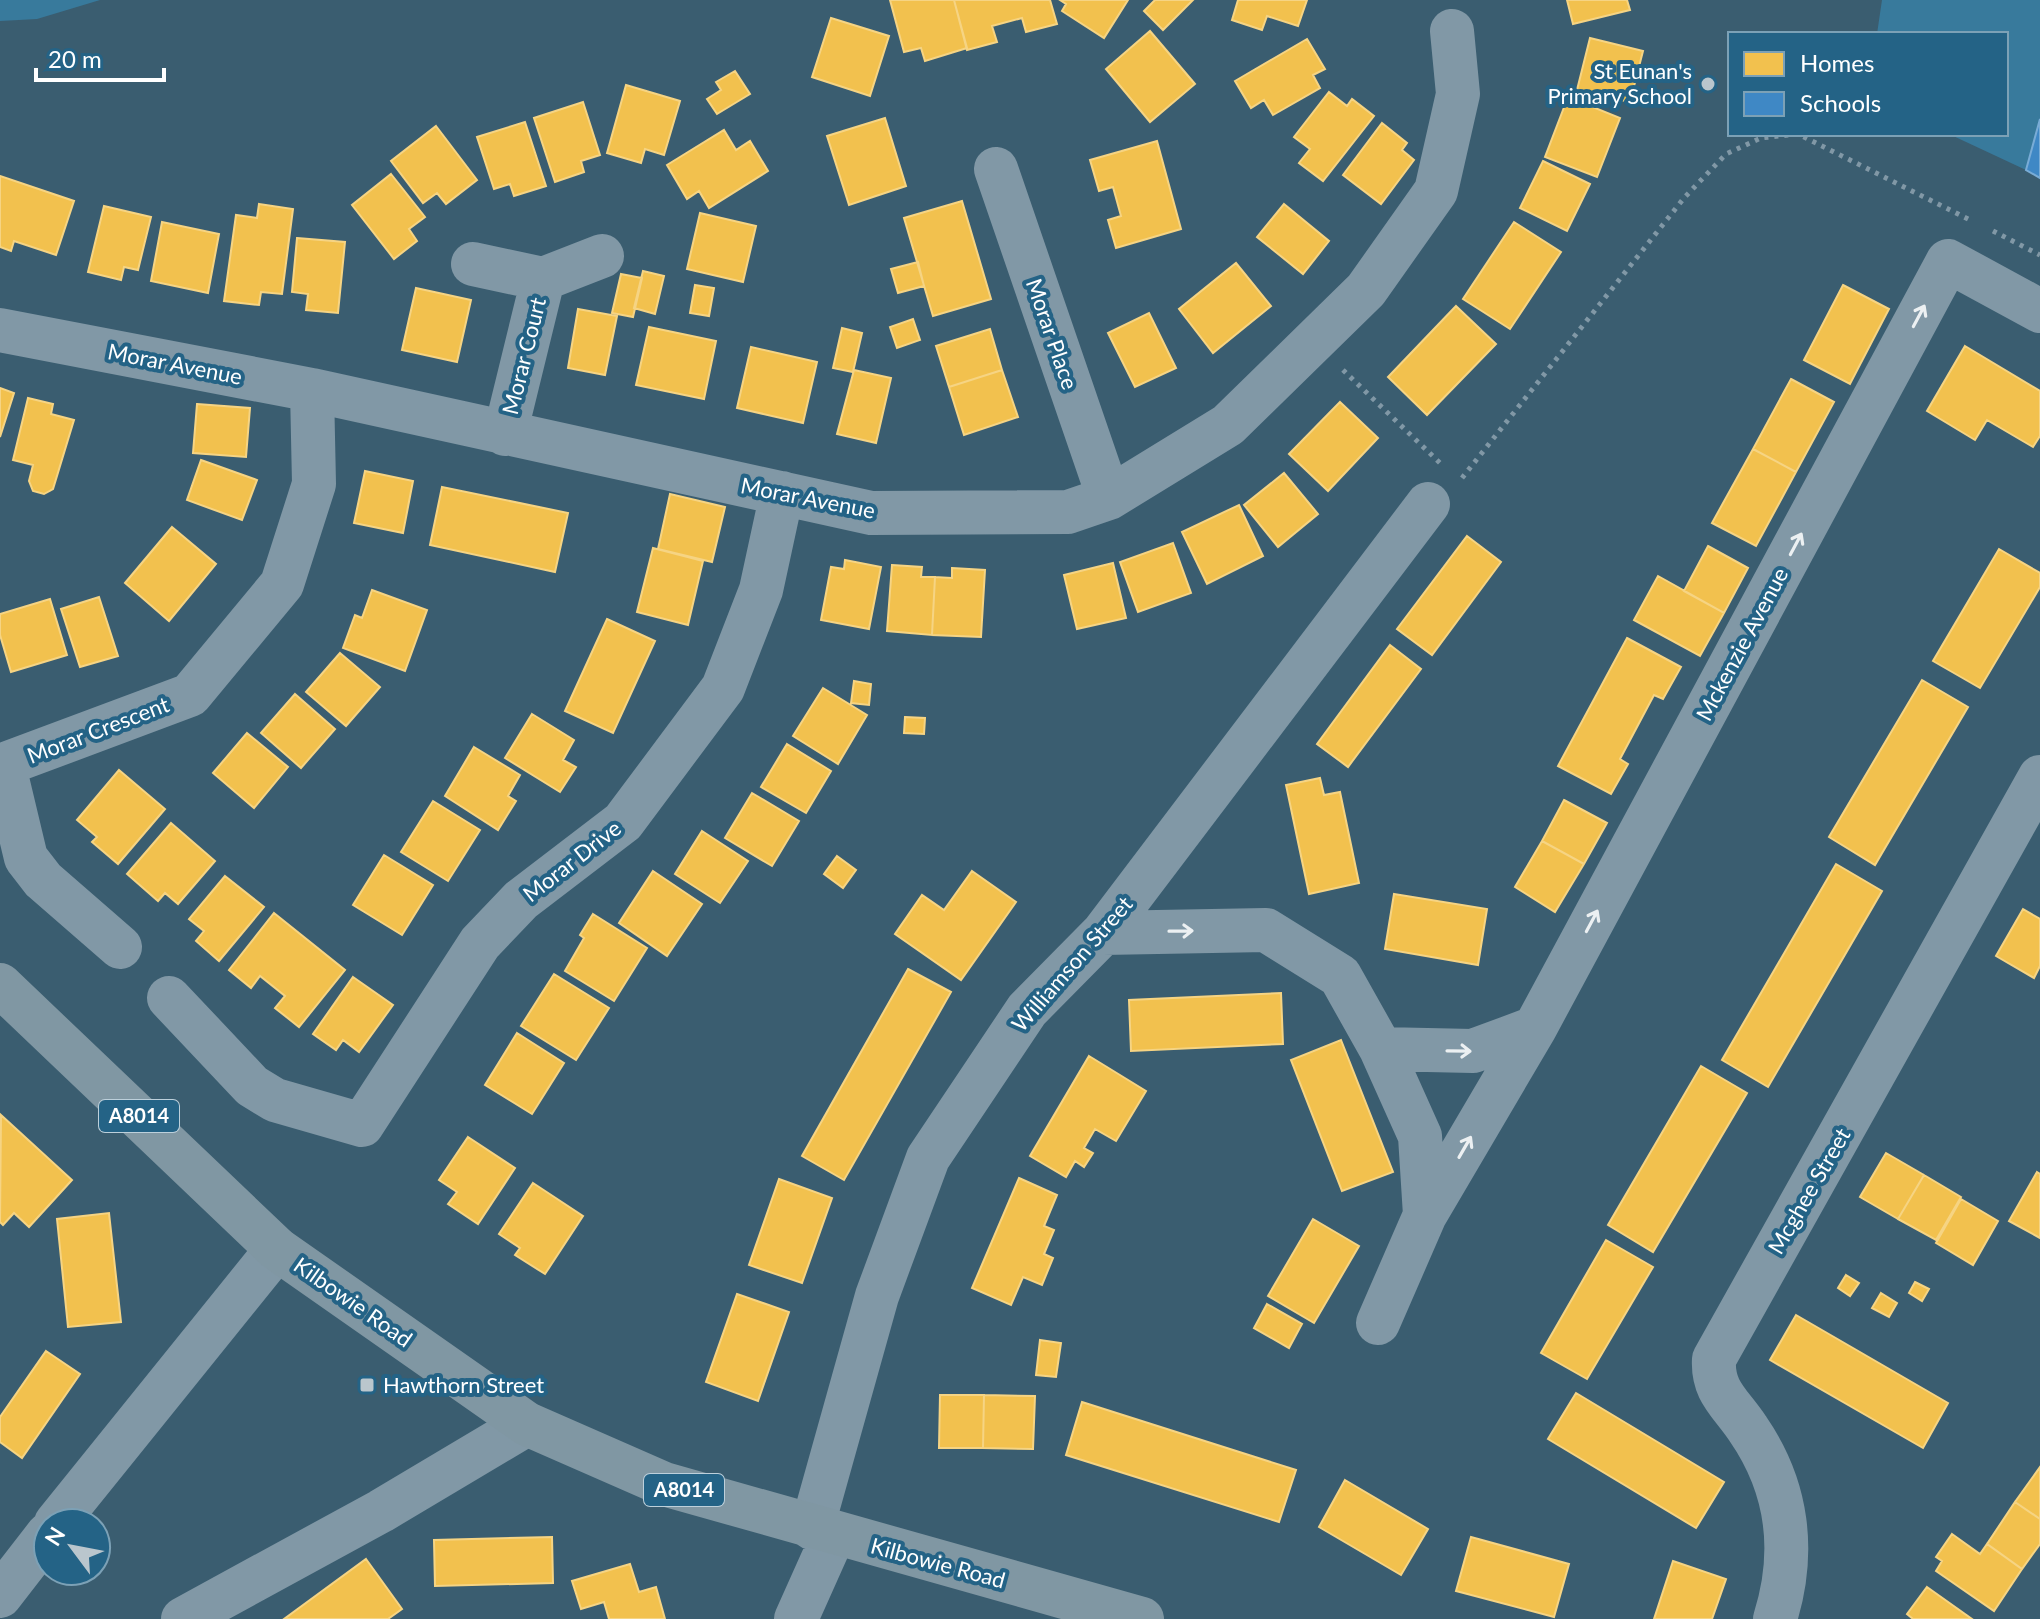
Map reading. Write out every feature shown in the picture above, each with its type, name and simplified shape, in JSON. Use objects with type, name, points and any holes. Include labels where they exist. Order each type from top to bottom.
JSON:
[{"type":"main road","name":"Kilbowie Road","points":[[0,985],[277,1249],[527,1424],[664,1484],[1142,1619]]},
{"type":"street","name":"Morar Avenue","points":[[0,330],[312,390],[871,513],[1068,512],[1109,498],[1228,425],[1366,290],[1436,191],[1458,94],[1452,31]]},
{"type":"street","name":"Morar Place","points":[[996,169],[1109,498]]},
{"type":"street","name":"Morar Court","points":[[473,264],[543,279],[602,256]]},
{"type":"street","name":"Mckenzie Avenue","points":[[1378,1323],[1425,1215],[1535,1028],[1948,261],[2040,311]]},
{"type":"street","name":"Morar Court","points":[[505,434],[543,279]]},
{"type":"street","name":"Morar Crescent","points":[[2,766],[190,695],[282,584],[314,484],[312,390]]},
{"type":"street","name":"Morar Drive","points":[[169,998],[252,1086],[275,1100],[362,1125],[480,943],[521,900],[623,822],[723,688],[761,590],[782,493]]},
{"type":"street","name":"Williamson Street","points":[[796,1619],[823,1531],[877,1296],[928,1158],[1027,1010],[1103,933],[1428,504]]},
{"type":"street","points":[[2,766],[26,858],[43,880],[120,947]]},
{"type":"street","name":"Mcghee Street","points":[[1775,1619],[1787,1563],[1782,1499],[1759,1445],[1720,1394],[1713,1373],[1714,1359],[2040,777]]},
{"type":"street","name":"Mckenzie Avenue","points":[[1103,933],[1266,930],[1340,976],[1381,1049],[1420,1136],[1425,1215]]},
{"type":"street","points":[[1381,1049],[1473,1051],[1535,1028]]},
{"type":"street","points":[[69,1507],[277,1249]]},
{"type":"street","points":[[183,1619],[381,1511],[527,1424]]},
{"type":"street","points":[[0,1596],[32,1555]]},
{"type":"path","points":[[1313,342],[1460,481],[1684,198],[1726,154],[1761,138],[1780,136]]},
{"type":"path","points":[[1802,136],[1975,222]]},
{"type":"path","points":[[1988,229],[2040,255]]},
{"type":"shaded area","points":[[0,0],[100,0],[37,19],[0,21]]},
{"type":"shaded area","points":[[1882,0],[2040,0],[2040,119],[2026,170],[1953,136],[2008,136],[2008,32],[1877,32]]},
{"type":"building: Homes","points":[[890,0],[954,0],[967,48],[925,61],[921,48],[904,52]]},
{"type":"building: Homes","points":[[954,0],[1050,0],[1057,24],[1026,32],[1022,18],[992,26],[997,42],[967,50]]},
{"type":"building: Homes","points":[[1060,0],[1128,0],[1104,38],[1062,11],[1066,4]]},
{"type":"building: Homes","points":[[1155,0],[1193,0],[1163,30],[1144,11]]},
{"type":"building: Homes","points":[[1238,0],[1307,0],[1298,26],[1267,16],[1262,30],[1232,20]]},
{"type":"building: Homes","points":[[1567,0],[1627,0],[1630,10],[1573,24]]},
{"type":"building: Homes","points":[[831,18],[889,36],[870,96],[812,77]]},
{"type":"building: Homes","points":[[1150,31],[1195,84],[1150,122],[1106,69]]},
{"type":"building: Homes","points":[[1590,38],[1643,51],[1630,102],[1577,90]]},
{"type":"building: Homes","points":[[1307,39],[1325,69],[1313,75],[1320,88],[1273,115],[1264,100],[1251,108],[1235,81]]},
{"type":"building: Homes","points":[[735,71],[750,94],[717,114],[707,99],[721,90],[716,82]]},
{"type":"building: Homes","points":[[626,85],[680,101],[664,155],[645,149],[641,163],[607,153]]},
{"type":"building: Homes","points":[[1329,92],[1347,106],[1352,99],[1374,116],[1323,181],[1299,163],[1310,149],[1294,137]]},
{"type":"building: Homes","points":[[1568,97],[1620,118],[1597,177],[1545,157]]},
{"type":"building: Homes","points":[[583,102],[600,155],[581,161],[584,172],[555,182],[534,118]]},
{"type":"building: Homes","points":[[885,118],[906,186],[849,205],[827,136]]},
{"type":"building: Homes","points":[[525,122],[546,186],[514,196],[510,184],[494,189],[477,137]]},
{"type":"building: Homes","points":[[1382,123],[1407,143],[1402,150],[1414,160],[1381,204],[1343,175]]},
{"type":"building: Homes","points":[[436,126],[477,180],[446,204],[437,193],[423,203],[391,161]]},
{"type":"building: Homes","points":[[724,130],[736,150],[750,141],[768,171],[709,208],[699,191],[687,199],[667,165]]},
{"type":"building: Homes","points":[[1157,141],[1181,229],[1116,248],[1108,220],[1121,216],[1113,187],[1099,191],[1090,160]]},
{"type":"building: Homes","points":[[1543,161],[1590,184],[1567,231],[1520,208]]},
{"type":"building: Homes","points":[[391,174],[425,217],[409,229],[417,241],[394,259],[352,205]]},
{"type":"building: Homes","points":[[0,176],[74,201],[56,255],[14,241],[11,251],[0,247]]},
{"type":"building: Homes","points":[[962,201],[991,299],[933,316],[904,218]]},
{"type":"building: Homes","points":[[259,204],[293,209],[282,294],[261,292],[259,305],[224,301],[236,215],[257,218]]},
{"type":"building: Homes","points":[[1284,204],[1329,241],[1303,274],[1257,237]]},
{"type":"building: Homes","points":[[104,206],[151,217],[138,270],[124,267],[121,280],[88,272]]},
{"type":"building: Homes","points":[[700,213],[756,226],[743,282],[687,269]]},
{"type":"building: Homes","points":[[162,222],[219,234],[208,293],[151,281]]},
{"type":"building: Homes","points":[[1514,222],[1561,252],[1510,329],[1463,299]]},
{"type":"building: Homes","points":[[297,238],[345,242],[338,313],[306,310],[308,294],[292,292]]},
{"type":"building: Homes","points":[[918,262],[924,286],[898,293],[891,269]]},
{"type":"building: Homes","points":[[1236,263],[1271,306],[1213,353],[1179,309]]},
{"type":"building: Homes","points":[[643,271],[664,276],[655,314],[634,308]]},
{"type":"building: Homes","points":[[621,274],[642,278],[633,317],[612,313]]},
{"type":"building: Homes","points":[[695,285],[714,288],[709,316],[690,313]]},
{"type":"building: Homes","points":[[1843,285],[1889,309],[1850,384],[1804,360]]},
{"type":"building: Homes","points":[[416,288],[471,300],[457,362],[402,350]]},
{"type":"building: Homes","points":[[1456,306],[1496,344],[1427,415],[1388,377]]},
{"type":"building: Homes","points":[[578,309],[617,316],[605,375],[568,368]]},
{"type":"building: Homes","points":[[1149,313],[1176,368],[1135,387],[1108,333]]},
{"type":"building: Homes","points":[[913,319],[920,340],[897,348],[890,327]]},
{"type":"building: Homes","points":[[649,327],[716,341],[704,399],[636,385]]},
{"type":"building: Homes","points":[[842,328],[862,333],[853,372],[833,368]]},
{"type":"building: Homes","points":[[990,329],[1002,370],[949,387],[936,346]]},
{"type":"building: Homes","points":[[1965,346],[2040,391],[2040,436],[2033,447],[1987,420],[1975,440],[1927,411]]},
{"type":"building: Homes","points":[[751,347],[817,362],[803,423],[737,408]]},
{"type":"building: Homes","points":[[854,370],[891,378],[876,443],[837,434]]},
{"type":"building: Homes","points":[[1002,370],[1018,417],[964,435],[949,387]]},
{"type":"building: Homes","points":[[1791,379],[1834,402],[1796,472],[1753,449]]},
{"type":"building: Homes","points":[[0,388],[14,393],[0,437]]},
{"type":"building: Homes","points":[[28,398],[53,404],[51,414],[74,420],[53,489],[44,494],[33,491],[29,481],[33,465],[13,460]]},
{"type":"building: Homes","points":[[1340,402],[1378,438],[1328,491],[1289,454]]},
{"type":"building: Homes","points":[[197,404],[250,408],[246,457],[193,453]]},
{"type":"building: Homes","points":[[1753,449],[1796,472],[1756,546],[1712,523]]},
{"type":"building: Homes","points":[[201,460],[257,480],[242,520],[187,500]]},
{"type":"building: Homes","points":[[365,471],[413,481],[403,533],[354,523]]},
{"type":"building: Homes","points":[[1284,473],[1318,514],[1278,547],[1244,505]]},
{"type":"building: Homes","points":[[442,487],[568,513],[555,572],[430,545]]},
{"type":"building: Homes","points":[[670,494],[725,507],[712,562],[658,549]]},
{"type":"building: Homes","points":[[1239,505],[1263,556],[1207,584],[1182,532]]},
{"type":"building: Homes","points":[[172,527],[216,564],[169,621],[125,583]]},
{"type":"building: Homes","points":[[1467,536],[1501,562],[1432,655],[1397,629]]},
{"type":"building: Homes","points":[[1173,543],[1191,593],[1138,612],[1120,562]]},
{"type":"building: Homes","points":[[1708,546],[1748,568],[1724,613],[1684,591]]},
{"type":"building: Homes","points":[[653,548],[703,561],[688,625],[637,612]]},
{"type":"building: Homes","points":[[1999,549],[2040,573],[2040,587],[1980,688],[1933,661]]},
{"type":"building: Homes","points":[[845,560],[881,567],[869,629],[821,620],[831,567],[844,569]]},
{"type":"building: Homes","points":[[1113,563],[1126,618],[1077,629],[1064,575]]},
{"type":"building: Homes","points":[[892,565],[922,567],[921,577],[935,577],[932,635],[887,631]]},
{"type":"building: Homes","points":[[952,568],[985,570],[981,637],[932,635],[935,577],[952,578]]},
{"type":"building: Homes","points":[[1658,576],[1724,613],[1700,656],[1634,620]]},
{"type":"building: Homes","points":[[372,590],[427,610],[405,671],[343,648],[355,615],[362,618]]},
{"type":"building: Homes","points":[[99,597],[118,656],[80,667],[61,609]]},
{"type":"building: Homes","points":[[50,599],[67,655],[11,672],[0,635],[0,614]]},
{"type":"building: Homes","points":[[607,619],[655,641],[613,733],[565,711]]},
{"type":"building: Homes","points":[[1627,638],[1681,667],[1663,699],[1654,695],[1620,759],[1628,764],[1611,794],[1558,766]]},
{"type":"building: Homes","points":[[1390,645],[1421,669],[1348,767],[1317,744]]},
{"type":"building: Homes","points":[[340,653],[380,687],[346,726],[306,692]]},
{"type":"building: Homes","points":[[1922,680],[1968,707],[1875,865],[1829,837]]},
{"type":"building: Homes","points":[[854,681],[871,684],[869,705],[851,703]]},
{"type":"building: Homes","points":[[823,688],[867,715],[838,764],[793,736]]},
{"type":"building: Homes","points":[[295,694],[335,729],[301,768],[261,733]]},
{"type":"building: Homes","points":[[532,714],[574,740],[563,760],[576,767],[560,792],[505,758]]},
{"type":"building: Homes","points":[[905,717],[925,718],[924,734],[904,733]]},
{"type":"building: Homes","points":[[247,733],[288,767],[254,808],[213,773]]},
{"type":"building: Homes","points":[[787,744],[831,771],[806,813],[761,787]]},
{"type":"building: Homes","points":[[474,747],[520,775],[508,796],[516,801],[498,830],[445,796]]},
{"type":"building: Homes","points":[[119,770],[165,809],[118,864],[92,842],[97,837],[77,820]]},
{"type":"building: Homes","points":[[1320,778],[1324,795],[1340,792],[1359,883],[1309,894],[1286,785]]},
{"type":"building: Homes","points":[[752,793],[799,821],[772,866],[725,838]]},
{"type":"building: Homes","points":[[1564,800],[1607,823],[1584,864],[1542,841]]},
{"type":"building: Homes","points":[[433,801],[480,830],[448,881],[401,852]]},
{"type":"building: Homes","points":[[171,823],[215,861],[178,904],[165,893],[158,901],[127,874]]},
{"type":"building: Homes","points":[[702,831],[748,861],[720,903],[675,874]]},
{"type":"building: Homes","points":[[1542,841],[1584,864],[1555,912],[1515,887]]},
{"type":"building: Homes","points":[[384,855],[433,885],[402,935],[353,905]]},
{"type":"building: Homes","points":[[837,856],[856,870],[843,888],[824,874]]},
{"type":"building: Homes","points":[[1836,864],[1882,891],[1768,1087],[1722,1060]]},
{"type":"building: Homes","points":[[653,871],[702,904],[667,956],[619,923]]},
{"type":"building: Homes","points":[[972,871],[1016,902],[961,980],[895,934],[922,895],[944,910]]},
{"type":"building: Homes","points":[[225,876],[264,907],[219,961],[196,941],[204,931],[189,919]]},
{"type":"building: Homes","points":[[1394,894],[1487,909],[1478,965],[1385,949]]},
{"type":"building: Homes","points":[[2023,909],[2040,919],[2040,966],[2034,978],[1996,956]]},
{"type":"building: Homes","points":[[274,913],[345,970],[299,1027],[275,1008],[285,996],[260,976],[251,988],[229,970]]},
{"type":"building: Homes","points":[[593,914],[647,948],[614,1001],[565,971],[584,938],[580,935]]},
{"type":"building: Homes","points":[[908,969],[951,992],[844,1180],[802,1156]]},
{"type":"building: Homes","points":[[554,974],[609,1008],[576,1060],[521,1026]]},
{"type":"building: Homes","points":[[353,977],[393,1005],[359,1052],[343,1040],[336,1050],[313,1034]]},
{"type":"building: Homes","points":[[1281,993],[1283,1044],[1131,1051],[1129,1000]]},
{"type":"building: Homes","points":[[517,1033],[564,1063],[532,1114],[485,1085]]},
{"type":"building: Homes","points":[[1341,1040],[1393,1172],[1342,1191],[1291,1060]]},
{"type":"building: Homes","points":[[1089,1056],[1146,1091],[1116,1141],[1095,1129],[1084,1148],[1093,1153],[1084,1167],[1075,1161],[1066,1177],[1030,1156]]},
{"type":"building: Homes","points":[[1701,1066],[1747,1093],[1653,1252],[1608,1225]]},
{"type":"building: Homes","points":[[1,1115],[72,1180],[29,1227],[14,1213],[3,1225],[0,1222]]},
{"type":"building: Homes","points":[[468,1137],[515,1168],[478,1224],[448,1204],[457,1192],[439,1180]]},
{"type":"building: Homes","points":[[1886,1153],[1924,1175],[1898,1219],[1860,1197]]},
{"type":"building: Homes","points":[[2037,1172],[2040,1174],[2040,1238],[2009,1221]]},
{"type":"building: Homes","points":[[1924,1175],[1961,1197],[1936,1240],[1898,1219]]},
{"type":"building: Homes","points":[[1019,1178],[1057,1195],[1044,1226],[1054,1230],[1044,1254],[1053,1258],[1042,1285],[1023,1277],[1011,1305],[972,1288]]},
{"type":"building: Homes","points":[[779,1179],[832,1198],[802,1283],[749,1265]]},
{"type":"building: Homes","points":[[533,1183],[583,1216],[545,1274],[515,1255],[520,1248],[499,1234]]},
{"type":"building: Homes","points":[[1961,1199],[1998,1221],[1973,1265],[1936,1243]]},
{"type":"building: Homes","points":[[109,1213],[121,1322],[68,1327],[57,1219]]},
{"type":"building: Homes","points":[[1313,1219],[1359,1246],[1314,1323],[1268,1296]]},
{"type":"building: Homes","points":[[1606,1240],[1653,1267],[1587,1379],[1541,1353]]},
{"type":"building: Homes","points":[[1846,1275],[1859,1283],[1850,1296],[1838,1288]]},
{"type":"building: Homes","points":[[1915,1282],[1929,1289],[1922,1301],[1909,1293]]},
{"type":"building: Homes","points":[[1881,1293],[1897,1303],[1889,1317],[1872,1308]]},
{"type":"building: Homes","points":[[737,1294],[789,1312],[758,1401],[706,1382]]},
{"type":"building: Homes","points":[[1267,1304],[1302,1324],[1289,1348],[1254,1328]]},
{"type":"building: Homes","points":[[1796,1315],[1948,1403],[1923,1448],[1770,1360]]},
{"type":"building: Homes","points":[[1040,1340],[1061,1343],[1056,1377],[1036,1375]]},
{"type":"building: Homes","points":[[46,1351],[80,1374],[22,1458],[0,1442],[0,1417]]},
{"type":"building: Homes","points":[[1576,1393],[1724,1482],[1696,1528],[1548,1439]]},
{"type":"building: Homes","points":[[940,1395],[984,1395],[983,1448],[939,1448]]},
{"type":"building: Homes","points":[[984,1395],[1035,1396],[1033,1449],[983,1448]]},
{"type":"building: Homes","points":[[1082,1402],[1296,1470],[1279,1522],[1066,1455]]},
{"type":"building: Homes","points":[[2040,1467],[2040,1519],[2015,1502]]},
{"type":"building: Homes","points":[[1345,1480],[1428,1529],[1401,1575],[1319,1527]]},
{"type":"building: Homes","points":[[2015,1502],[2040,1519],[2040,1544],[2022,1569],[1987,1544]]},
{"type":"building: Homes","points":[[1952,1534],[1980,1554],[1987,1544],[2022,1569],[1994,1611],[1936,1571],[1942,1561],[1936,1557]]},
{"type":"building: Homes","points":[[552,1537],[553,1583],[435,1586],[434,1540]]},
{"type":"building: Homes","points":[[1471,1537],[1569,1564],[1554,1617],[1456,1591]]},
{"type":"building: Homes","points":[[366,1559],[402,1609],[388,1619],[284,1619]]},
{"type":"building: Homes","points":[[1673,1561],[1726,1579],[1712,1619],[1654,1619]]},
{"type":"building: Homes","points":[[630,1564],[639,1592],[656,1587],[665,1619],[609,1619],[604,1602],[581,1609],[572,1581]]},
{"type":"building: Homes","points":[[1927,1587],[1972,1619],[1913,1619],[1907,1614]]},
{"type":"building: Schools","points":[[2040,119],[2040,178],[2026,170]]},
{"type":"place","name":"St Eunan's Primary School","points":[[1708,84]]},
{"type":"place","name":"Hawthorn Street","points":[[367,1385]]}]
